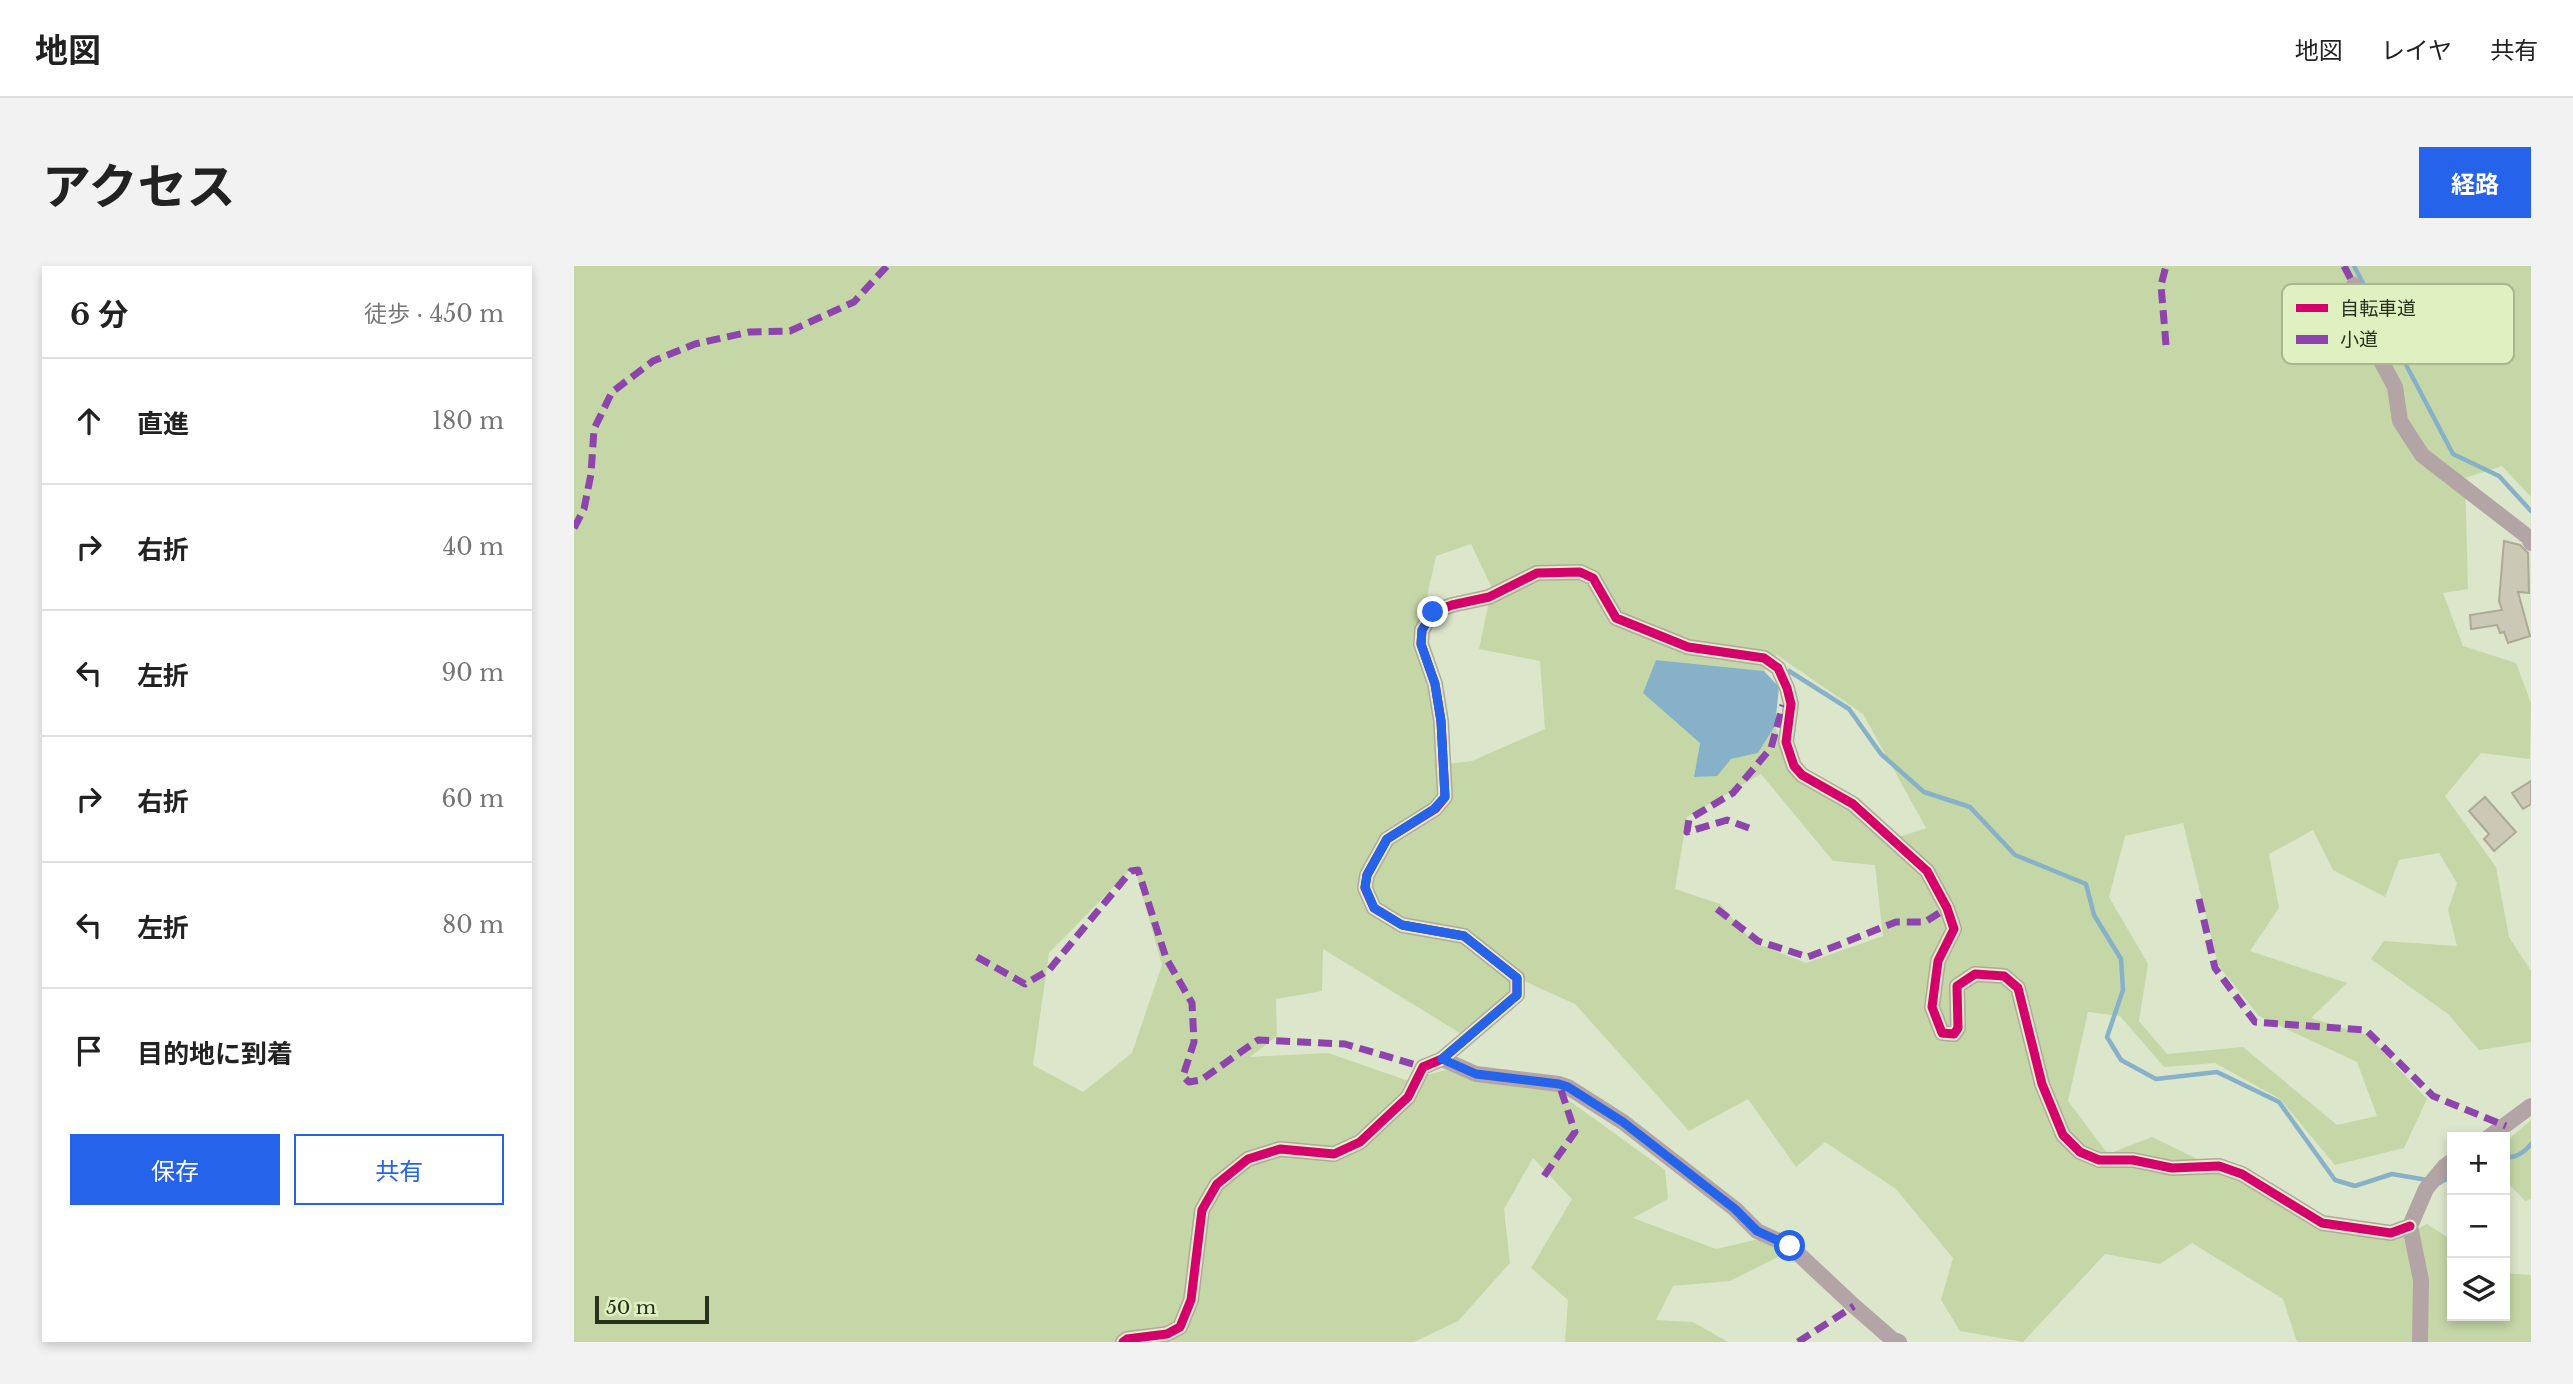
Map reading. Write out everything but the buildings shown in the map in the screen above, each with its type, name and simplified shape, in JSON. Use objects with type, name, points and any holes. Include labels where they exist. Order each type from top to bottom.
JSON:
[{"type":"street","points":[[2383,364],[2395,387],[2400,421],[2422,455],[2528,537],[2531,543]]},
{"type":"street","points":[[1123,1342],[1127,1339],[1167,1334],[1180,1327],[1191,1300],[1202,1210],[1217,1184],[1248,1159],[1280,1149],[1334,1154],[1360,1142],[1408,1097],[1423,1067],[1442,1059],[1517,995],[1517,978],[1464,936],[1402,925],[1374,908],[1365,887],[1367,875],[1387,839],[1434,809],[1445,797],[1441,721],[1435,684],[1421,644],[1422,630],[1433,612],[1489,597],[1537,573],[1580,572],[1594,578],[1616,618],[1688,647],[1764,658],[1778,668],[1791,704],[1786,742],[1794,766],[1802,775],[1853,804],[1927,871],[1947,908],[1954,929],[1938,961],[1932,1007],[1942,1033],[1954,1034],[1958,1028],[1957,986],[1975,974],[2004,976],[2018,988],[2042,1084],[2063,1135],[2080,1152],[2099,1160],[2133,1160],[2172,1168],[2219,1166],[2242,1174],[2322,1223],[2391,1233],[2410,1226]]},
{"type":"street","points":[[1442,1059],[1476,1074],[1568,1087],[1623,1122],[1735,1209],[1757,1231],[1790,1246],[1854,1306],[1899,1342]]},
{"type":"street","points":[[2496,1132],[2531,1106]]},
{"type":"street","points":[[2420,1342],[2421,1280],[2410,1226],[2431,1182],[2447,1166]]},
{"type":"green space","points":[[574,266],[2531,266],[2531,497],[2502,466],[2465,478],[2468,589],[2443,593],[2463,646],[2516,663],[2531,703],[2530,759],[2481,753],[2445,796],[2496,867],[2509,937],[2531,971],[2531,1042],[2479,1050],[2448,1014],[2371,959],[2384,941],[2457,946],[2448,910],[2457,883],[2439,853],[2399,860],[2385,897],[2333,870],[2313,830],[2269,854],[2279,908],[2250,951],[2347,983],[2311,1018],[2367,1035],[2427,1099],[2404,1148],[2335,1165],[2280,1099],[2215,1063],[2164,1067],[2120,1016],[2088,1012],[2068,1101],[2108,1154],[2152,1137],[2222,1171],[2329,1231],[2395,1240],[2427,1224],[2447,1237],[2447,1321],[2510,1321],[2510,1273],[2531,1275],[2531,1342],[2297,1342],[2283,1299],[2192,1243],[2160,1264],[2105,1254],[2023,1342],[1960,1331],[1941,1300],[1953,1258],[1896,1189],[1825,1142],[1796,1167],[1748,1099],[1689,1131],[1575,1004],[1524,981],[1460,1033],[1323,949],[1322,991],[1276,999],[1277,1036],[1250,1057],[1328,1053],[1406,1080],[1446,1070],[1549,1086],[1665,1170],[1668,1199],[1633,1218],[1716,1249],[1759,1239],[1786,1253],[1730,1281],[1673,1286],[1656,1320],[1693,1322],[1728,1342],[1565,1342],[1568,1300],[1531,1268],[1572,1199],[1533,1158],[1504,1209],[1510,1263],[1458,1321],[1414,1342],[574,1342]],"holes":[[[1471,544],[1492,588],[1479,649],[1540,661],[1545,729],[1472,761],[1445,764],[1417,642],[1436,556]],[[1777,655],[1863,714],[1926,828],[1896,838],[1794,775],[1775,726],[1758,753],[1731,759],[1694,777],[1700,743],[1656,660],[1764,671]],[[1761,774],[1833,861],[1875,865],[1883,936],[1806,963],[1753,942],[1720,904],[1675,889],[1687,817]],[[2183,823],[2218,965],[2259,1016],[2357,1062],[2377,1116],[2337,1125],[2243,1047],[2167,1054],[2139,1021],[2148,964],[2109,897],[2125,836]],[[1134,866],[1162,965],[1132,1053],[1083,1092],[1033,1065],[1049,953]]]},
{"type":"green space","points":[[2531,1120],[2531,1199],[2525,1201],[2510,1185],[2510,1138]]},
{"type":"water","points":[[1656,660],[1764,671],[1779,687],[1775,726],[1758,753],[1731,759],[1717,776],[1694,777],[1700,743],[1643,693]]},
{"type":"waterway","points":[[2354,266],[2363,284]]},
{"type":"waterway","points":[[2406,364],[2453,454],[2499,476],[2531,511]]},
{"type":"waterway","points":[[1789,671],[1849,709],[1881,754],[1924,792],[1970,807],[2015,855],[2086,884],[2094,915],[2121,959],[2123,990],[2107,1037],[2121,1060],[2156,1079],[2217,1072],[2279,1102],[2335,1180],[2355,1186],[2392,1174],[2427,1180]]},
{"type":"waterway","points":[[2510,1157],[2520,1154],[2531,1144]]},
{"type":"waterway","points":[[2439,1183],[2447,1179]]},
{"type":"marked path","points":[[574,528],[584,509],[591,474],[594,429],[612,392],[653,361],[695,344],[749,332],[790,331],[854,302],[887,266]]},
{"type":"marked path","points":[[2166,266],[2161,285],[2166,345]]},
{"type":"marked path","points":[[2344,266],[2353,284]]},
{"type":"marked path","points":[[1749,828],[1727,820],[1687,832],[1689,819],[1733,793],[1771,748],[1783,705]]},
{"type":"marked path","points":[[977,957],[1025,984],[1049,970],[1131,871],[1138,870],[1166,958],[1192,1003],[1194,1042],[1183,1076],[1189,1082],[1201,1080],[1258,1040],[1345,1044],[1423,1067]]},
{"type":"marked path","points":[[2199,899],[2215,968],[2255,1022],[2366,1030],[2433,1096],[2506,1126]]},
{"type":"marked path","points":[[1717,909],[1758,941],[1808,957],[1896,922],[1925,922],[1947,908]]},
{"type":"marked path","points":[[1544,1176],[1575,1132],[1559,1084]]},
{"type":"marked path","points":[[1798,1342],[1854,1306]]},
{"type":"cycle path","points":[[1123,1342],[1127,1339],[1167,1334],[1180,1327],[1191,1300],[1202,1210],[1217,1184],[1248,1159],[1280,1149],[1334,1154],[1360,1142],[1408,1097],[1423,1067],[1442,1059],[1517,995],[1517,978],[1464,936],[1402,925],[1374,908],[1365,888],[1367,875],[1387,839],[1435,809],[1445,797],[1441,721],[1435,684],[1421,644],[1422,630],[1433,612],[1489,597],[1537,573],[1580,572],[1593,578],[1616,618],[1688,647],[1764,658],[1778,668],[1791,704],[1786,742],[1794,766],[1802,775],[1853,804],[1927,871],[1947,908],[1954,929],[1938,961],[1932,1007],[1942,1033],[1954,1034],[1958,1028],[1957,986],[1975,974],[2004,976],[2018,988],[2042,1084],[2063,1135],[2080,1152],[2099,1160],[2133,1160],[2172,1168],[2219,1166],[2242,1174],[2322,1223],[2391,1233],[2410,1226]]},
{"type":"route","points":[[1433,612],[1422,630],[1421,644],[1435,684],[1441,721],[1445,797],[1434,809],[1387,839],[1367,875],[1365,887],[1374,908],[1402,925],[1464,936],[1517,978],[1517,995],[1442,1059],[1476,1074],[1568,1087],[1623,1122],[1735,1209],[1757,1231],[1790,1246]]}]
